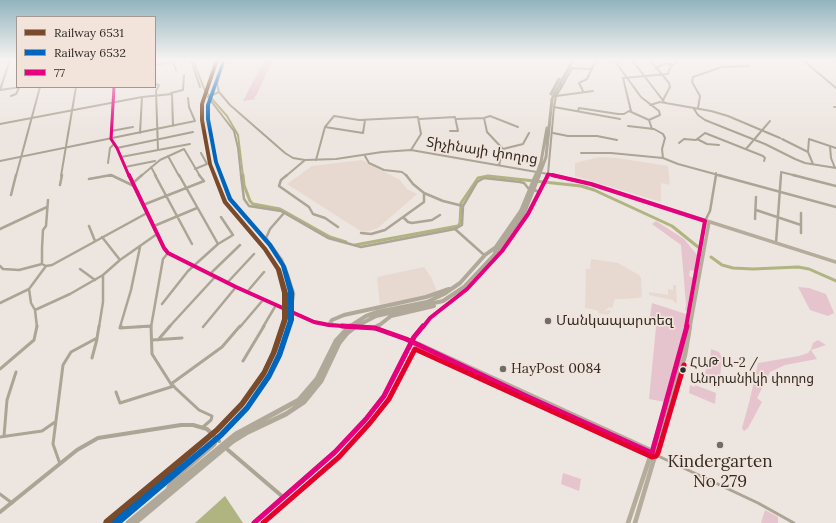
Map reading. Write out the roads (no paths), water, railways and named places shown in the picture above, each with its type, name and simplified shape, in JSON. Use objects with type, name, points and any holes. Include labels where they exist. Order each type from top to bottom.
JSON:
[{"type":"highway","points":[[546,149],[550,97],[557,84]]},
{"type":"highway","points":[[375,328],[391,316],[437,305],[464,286],[487,261],[493,259],[524,213],[542,170],[546,149],[550,108],[559,84]]},
{"type":"highway","points":[[128,523],[241,431],[281,412],[299,400],[314,384],[333,346],[344,333],[377,312],[427,302],[444,294],[456,286],[485,255],[496,247],[531,194]]},
{"type":"highway","points":[[493,259],[496,247]]},
{"type":"highway","points":[[329,325],[332,320],[351,313],[420,298],[439,293],[456,286]]},
{"type":"highway","points":[[367,318],[443,301]]},
{"type":"highway","points":[[135,523],[233,441],[253,429],[286,414],[304,402],[317,387],[344,333]]},
{"type":"highway","points":[[168,490],[177,476],[218,440]]},
{"type":"main road","points":[[114,88],[111,139],[117,148],[133,185],[168,253],[210,275],[314,322],[329,325],[375,328],[412,341],[526,396],[654,453]]},
{"type":"main road","points":[[254,523],[335,452],[366,419],[384,396],[412,341],[430,318],[467,289],[493,259],[519,227],[540,192],[548,174]]},
{"type":"main road","name":"Տիչինայի փողոց","points":[[548,174],[591,184],[836,262]]},
{"type":"main road","points":[[634,523],[677,374],[691,313],[707,221]]},
{"type":"main road","points":[[628,523],[654,453]]},
{"type":"street","points":[[157,84],[159,85],[157,96],[156,130],[158,150]]},
{"type":"street","points":[[157,96],[183,90],[183,84]]},
{"type":"street","points":[[216,84],[219,92],[208,97],[234,131],[238,148],[242,189],[246,204],[252,207],[284,213],[328,238],[361,247],[455,229],[462,225],[461,205],[477,182],[484,178],[520,182],[524,183],[528,188],[540,192]]},
{"type":"street","points":[[548,174],[553,133],[555,95],[563,84]]},
{"type":"street","points":[[580,84],[583,91]]},
{"type":"street","points":[[625,84],[631,111]]},
{"type":"street","points":[[632,84],[641,97],[659,111],[660,115],[649,120]]},
{"type":"street","points":[[651,84],[666,103]]},
{"type":"street","points":[[663,100],[670,87],[668,84]]},
{"type":"street","points":[[693,84],[700,96],[698,108]]},
{"type":"street","points":[[0,90],[16,88]]},
{"type":"street","points":[[11,96],[16,94],[19,88]]},
{"type":"street","points":[[11,196],[40,88]]},
{"type":"street","points":[[60,185],[76,88]]},
{"type":"street","points":[[555,95],[593,91]]},
{"type":"street","name":"Տիչինայի փողոց","points":[[219,92],[230,105],[285,153],[294,158],[316,160],[411,150],[548,174]]},
{"type":"street","points":[[0,124],[112,103],[173,94],[173,126]]},
{"type":"street","points":[[140,133],[142,98]]},
{"type":"street","points":[[0,161],[195,121],[189,107],[188,98]]},
{"type":"street","points":[[650,105],[660,102],[694,109],[698,108],[728,116],[781,138],[808,152]]},
{"type":"street","points":[[554,107],[620,119]]},
{"type":"street","points":[[578,111],[579,108],[618,114],[624,114],[631,111],[649,120],[652,129]]},
{"type":"street","points":[[694,109],[698,115],[705,120],[753,139],[795,159],[835,168]]},
{"type":"street","points":[[316,160],[325,127],[334,116],[365,120],[400,117],[418,117],[419,119],[453,116],[456,119],[484,118],[490,116],[518,127]]},
{"type":"street","points":[[484,118],[487,132],[503,149]]},
{"type":"street","points":[[411,150],[421,134],[419,119]]},
{"type":"street","points":[[450,131],[458,131],[456,119]]},
{"type":"street","points":[[325,127],[363,133],[365,120]]},
{"type":"street","points":[[746,149],[770,121]]},
{"type":"street","points":[[628,126],[652,129],[665,136],[662,149],[663,158]]},
{"type":"street","points":[[112,131],[133,127]]},
{"type":"street","points":[[117,148],[193,132]]},
{"type":"street","points":[[553,133],[568,136],[597,136],[617,140]]},
{"type":"street","points":[[679,144],[684,139],[694,141],[702,134],[706,133],[765,157],[764,161]]},
{"type":"street","points":[[503,149],[523,144],[529,134]]},
{"type":"street","points":[[697,139],[707,144],[719,145]]},
{"type":"street","points":[[813,164],[808,152],[809,139],[836,148]]},
{"type":"street","points":[[108,164],[110,148],[114,144]]},
{"type":"street","points":[[121,158],[190,144]]},
{"type":"street","points":[[830,146],[831,158],[835,168]]},
{"type":"street","points":[[499,165],[503,149]]},
{"type":"street","points":[[89,179],[111,175],[133,185],[151,167],[168,156],[186,150],[195,168],[204,181],[143,205]]},
{"type":"street","points":[[580,152],[611,153],[663,158],[678,164],[716,173],[836,207]]},
{"type":"street","points":[[195,168],[207,164],[201,153]]},
{"type":"street","points":[[168,156],[218,244]]},
{"type":"street","points":[[365,156],[369,163],[384,170],[402,172],[424,193],[443,201],[461,205]]},
{"type":"street","points":[[306,160],[281,180],[279,186],[309,207],[313,214],[325,218],[338,227]]},
{"type":"street","points":[[125,167],[154,161]]},
{"type":"street","points":[[151,167],[192,244]]},
{"type":"street","points":[[776,243],[781,172],[836,186]]},
{"type":"street","points":[[707,221],[716,173]]},
{"type":"street","points":[[361,232],[372,234],[385,230],[424,202],[424,193]]},
{"type":"street","points":[[755,219],[756,197]]},
{"type":"street","points":[[42,264],[43,230],[46,226],[48,200]]},
{"type":"street","points":[[0,229],[48,207]]},
{"type":"street","points":[[153,226],[197,208]]},
{"type":"street","points":[[756,210],[801,225]]},
{"type":"street","points":[[0,266],[3,269],[18,270],[42,264],[46,266],[52,265],[147,213]]},
{"type":"street","points":[[284,213],[270,229],[266,238],[284,265],[290,281],[294,294],[291,312]]},
{"type":"street","points":[[801,213],[801,233]]},
{"type":"street","points":[[403,217],[408,222],[412,223],[432,220],[440,215]]},
{"type":"street","points":[[162,304],[179,281],[193,266],[218,244],[233,234],[221,217]]},
{"type":"street","points":[[89,226],[95,241]]},
{"type":"street","points":[[455,229],[483,254]]},
{"type":"street","points":[[35,310],[70,294],[95,280],[157,234]]},
{"type":"street","points":[[102,237],[120,260]]},
{"type":"street","points":[[210,275],[240,245]]},
{"type":"street","points":[[140,247],[131,290],[120,328],[151,326]]},
{"type":"street","points":[[168,253],[163,259],[151,326],[152,354],[173,385],[199,410],[212,416],[211,420],[203,427]]},
{"type":"street","points":[[228,283],[254,254]]},
{"type":"street","points":[[0,303],[29,289],[46,266]]},
{"type":"street","points":[[80,269],[95,280]]},
{"type":"street","points":[[246,292],[264,272]]},
{"type":"street","points":[[92,358],[104,302],[103,275]]},
{"type":"street","points":[[158,340],[215,277]]},
{"type":"street","points":[[203,327],[236,287]]},
{"type":"street","points":[[0,369],[34,340],[37,328],[35,310],[31,303],[29,289]]},
{"type":"street","points":[[116,392],[120,403],[173,385],[222,347],[263,300]]},
{"type":"street","points":[[244,361],[276,305]]},
{"type":"street","points":[[60,465],[53,444],[62,365],[71,352],[97,338]]},
{"type":"street","points":[[152,340],[182,338]]},
{"type":"street","points":[[16,372],[7,400],[2,437],[42,431],[56,421]]},
{"type":"street","points":[[0,512],[77,450],[98,438],[181,425],[203,427],[218,440]]},
{"type":"street","points":[[228,450],[283,497]]},
{"type":"street","points":[[654,453],[758,503],[794,523]]},
{"type":"street","points":[[0,494],[12,503]]},
{"type":"waterway","points":[[202,84],[205,91],[227,116],[238,135],[243,176]]},
{"type":"waterway","points":[[243,175],[244,185],[250,201],[253,204],[280,209],[330,237],[346,242]]},
{"type":"waterway","points":[[355,245],[458,226],[460,223],[461,203],[478,178],[488,176],[581,186],[594,190],[672,226],[698,247]]},
{"type":"waterway","points":[[711,257],[722,265],[733,268],[753,269],[798,267],[809,269],[836,281]]},
{"type":"rail line","name":"6531","points":[[107,523],[217,430],[242,404],[264,373],[274,352],[285,319],[285,293],[278,269],[265,249],[225,202],[210,164],[202,120],[202,104],[209,84]]},
{"type":"rail line","name":"6532","points":[[116,523],[221,435],[247,408],[269,376],[280,354],[291,320],[291,292],[283,266],[270,245],[230,199],[216,162],[208,119],[208,105],[215,84]]},
{"type":"place","name":"Մանկապարտեզ","points":[[548,321]]},
{"type":"place","name":"HayPost 0084","points":[[503,369]]},
{"type":"place","name":"ՀԱԹ Ա-2 / Անդրանիկի փողոց","points":[[683,370]]},
{"type":"place","name":"Kindergarten No 279","points":[[720,445]]}]
